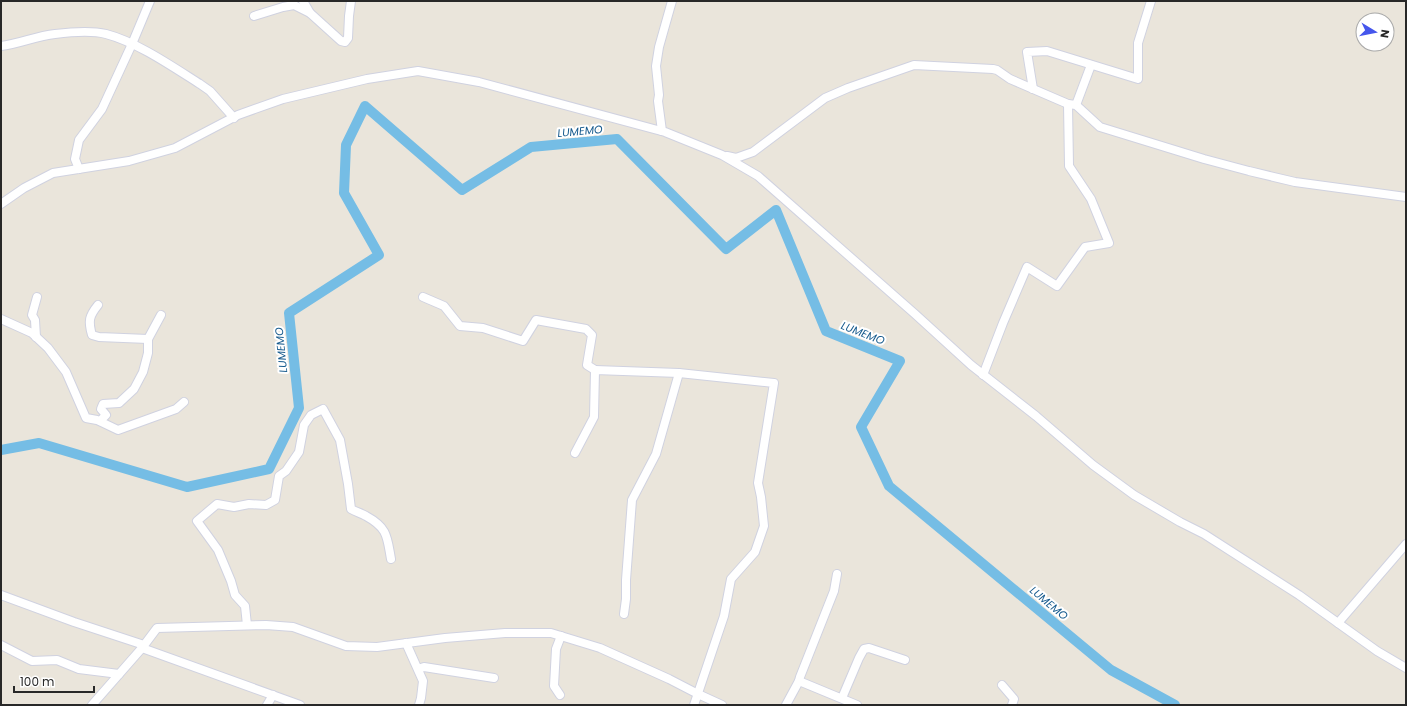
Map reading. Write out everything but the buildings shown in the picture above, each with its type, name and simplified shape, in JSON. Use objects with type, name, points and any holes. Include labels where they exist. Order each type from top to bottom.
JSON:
[{"type":"street","points":[[79,169],[75,159],[79,140],[102,109],[150,1]]},
{"type":"street","points":[[303,1],[310,13]]},
{"type":"street","points":[[254,16],[294,5],[310,13],[341,40],[345,41],[348,38],[349,16],[352,1]]},
{"type":"street","points":[[662,131],[658,101],[659,95],[656,66],[659,47],[672,1]]},
{"type":"street","points":[[1033,89],[1027,52],[1047,51],[1138,78],[1138,43],[1151,1]]},
{"type":"street","points":[[1,46],[53,34],[86,31],[106,34],[132,44],[200,84],[210,91],[234,118]]},
{"type":"street","points":[[722,155],[736,158],[753,152],[825,98],[848,88],[914,65],[993,69],[1010,79],[1072,104],[1100,127],[1211,161],[1295,182],[1406,197]]},
{"type":"street","points":[[983,374],[1002,323],[1027,267],[1057,286],[1085,247],[1109,243],[1091,199],[1069,166],[1072,104],[1091,65]]},
{"type":"street","points":[[1,204],[24,188],[53,173],[129,161],[175,148],[234,118],[283,99],[367,79],[418,71],[479,82],[662,131],[722,155],[758,176],[971,365],[1036,416],[1093,465],[1134,495],[1204,534],[1299,595],[1377,651],[1406,668]]},
{"type":"street","points":[[36,337],[35,320],[32,315],[37,297]]},
{"type":"street","points":[[422,298],[444,306],[460,326],[483,328],[524,341],[536,320],[586,329],[592,335],[587,365],[595,370],[679,373],[774,383],[758,483],[764,526],[755,552],[731,579],[724,616],[694,705]]},
{"type":"street","points":[[98,305],[90,314],[92,335],[99,337],[148,339]]},
{"type":"street","points":[[100,421],[106,415],[101,409],[103,404],[119,403],[134,389],[143,372],[148,353],[148,339],[161,315]]},
{"type":"street","points":[[1,319],[32,333],[48,348],[66,372],[86,418],[100,421],[118,430],[176,409],[184,402]]},
{"type":"street","points":[[575,453],[594,417],[595,370]]},
{"type":"street","points":[[624,614],[632,500],[656,454],[679,373]]},
{"type":"street","points":[[247,625],[245,606],[235,595],[231,581],[218,550],[197,520],[218,504],[234,507],[249,504],[266,505],[275,500],[279,476],[286,471],[299,452],[304,425],[311,415],[323,409],[340,440],[351,509],[382,526],[388,540],[391,559]]},
{"type":"street","points":[[1338,623],[1406,544]]},
{"type":"street","points":[[786,705],[799,681],[834,591],[838,574]]},
{"type":"street","points":[[1,596],[143,646],[300,705]]},
{"type":"street","points":[[92,705],[157,628],[266,624],[293,627],[346,646],[377,647],[445,638],[505,633],[551,633],[600,648],[669,678],[722,705]]},
{"type":"street","points":[[560,695],[554,686],[556,649],[561,636]]},
{"type":"street","points":[[406,643],[423,681],[419,705]]},
{"type":"street","points":[[1,645],[32,661],[57,660],[79,670],[119,674]]},
{"type":"street","points":[[842,698],[864,649],[869,648],[905,660]]},
{"type":"street","points":[[418,669],[424,667],[494,678]]},
{"type":"street","points":[[799,681],[857,705]]},
{"type":"street","points":[[1002,685],[1014,699],[1012,705]]},
{"type":"street","points":[[268,705],[273,695]]},
{"type":"waterway","name":"LUMEMO","points":[[1,450],[39,443],[187,487],[269,469],[299,408],[289,313],[379,255],[344,193],[346,145],[365,106],[462,190],[531,147],[617,139],[726,249],[776,210],[826,331],[900,361],[861,427],[889,486],[1111,670],[1175,705]]}]
